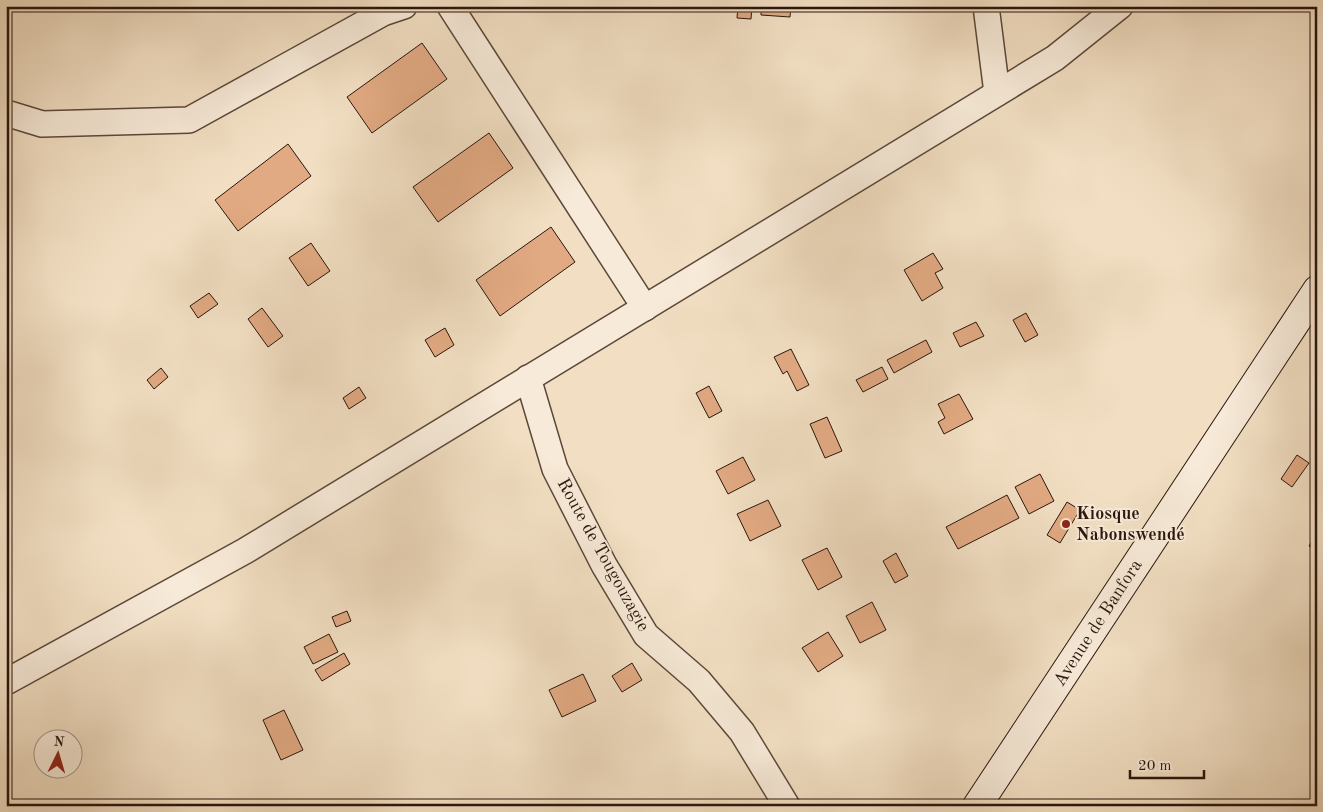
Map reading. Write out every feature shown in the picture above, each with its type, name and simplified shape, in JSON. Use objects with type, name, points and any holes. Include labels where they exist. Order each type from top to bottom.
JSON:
[{"type":"main road","name":"Avenue de Banfora","points":[[977,806],[1317,290]]},
{"type":"street","points":[[6,114],[42,124],[189,120],[383,13],[404,6]]},
{"type":"street","points":[[450,6],[644,308]]},
{"type":"street","points":[[986,6],[997,94]]},
{"type":"street","points":[[6,682],[245,551],[1055,58],[1120,6]]},
{"type":"street","name":"Route de Tougouzagie","points":[[528,378],[555,469],[604,565],[646,635],[699,681],[742,732],[786,806]]},
{"type":"building","points":[[738,6],[752,6],[751,19],[737,18]]},
{"type":"building","points":[[761,6],[791,6],[790,17],[761,15]]},
{"type":"building","points":[[422,43],[447,79],[372,133],[347,97]]},
{"type":"building","points":[[489,133],[513,168],[438,222],[413,187]]},
{"type":"building","points":[[288,144],[311,176],[238,231],[215,200]]},
{"type":"building","points":[[551,227],[575,262],[500,316],[476,280]]},
{"type":"building","points":[[311,243],[330,271],[308,286],[289,258]]},
{"type":"building","points":[[933,253],[943,269],[935,273],[943,288],[922,301],[904,270]]},
{"type":"building","points":[[209,293],[218,304],[198,318],[190,306]]},
{"type":"building","points":[[262,308],[283,336],[268,347],[248,319]]},
{"type":"building","points":[[1026,313],[1038,335],[1025,342],[1013,320]]},
{"type":"building","points":[[976,322],[984,336],[960,347],[953,333]]},
{"type":"building","points":[[445,328],[454,345],[435,357],[425,340]]},
{"type":"building","points":[[926,340],[932,352],[894,373],[887,360]]},
{"type":"building","points":[[791,349],[809,385],[797,391],[787,371],[783,374],[774,357]]},
{"type":"building","points":[[882,367],[888,379],[863,392],[856,380]]},
{"type":"building","points":[[161,368],[168,377],[154,389],[147,380]]},
{"type":"building","points":[[709,386],[722,411],[709,418],[696,393]]},
{"type":"building","points":[[359,387],[366,398],[349,409],[343,398]]},
{"type":"building","points":[[959,394],[973,419],[944,434],[938,422],[945,418],[938,404]]},
{"type":"building","points":[[827,417],[842,451],[825,458],[810,424]]},
{"type":"building","points":[[1297,455],[1309,463],[1292,487],[1281,479]]},
{"type":"building","points":[[743,457],[755,480],[728,494],[716,471]]},
{"type":"building","points":[[1040,474],[1054,501],[1029,514],[1015,487]]},
{"type":"building","points":[[1007,495],[1019,518],[958,549],[946,527]]},
{"type":"building","points":[[768,500],[781,526],[750,541],[737,514]]},
{"type":"building","points":[[1067,502],[1080,510],[1060,543],[1047,535]]},
{"type":"building","points":[[1317,534],[1317,551],[1309,546]]},
{"type":"building","points":[[827,548],[842,577],[818,590],[802,560]]},
{"type":"building","points":[[896,553],[908,576],[895,583],[883,561]]},
{"type":"building","points":[[872,602],[886,630],[860,643],[846,616]]},
{"type":"building","points":[[347,611],[351,621],[336,627],[332,617]]},
{"type":"building","points":[[828,632],[843,656],[818,672],[802,648]]},
{"type":"building","points":[[329,634],[338,652],[313,664],[304,647]]},
{"type":"building","points":[[344,653],[350,664],[322,681],[315,670]]},
{"type":"building","points":[[632,663],[642,680],[622,692],[612,676]]},
{"type":"building","points":[[583,674],[596,701],[562,717],[549,690]]},
{"type":"building","points":[[284,710],[303,750],[281,760],[263,720]]},
{"type":"place","name":"Kiosque Nabonswendé","points":[[1066,524]]}]
